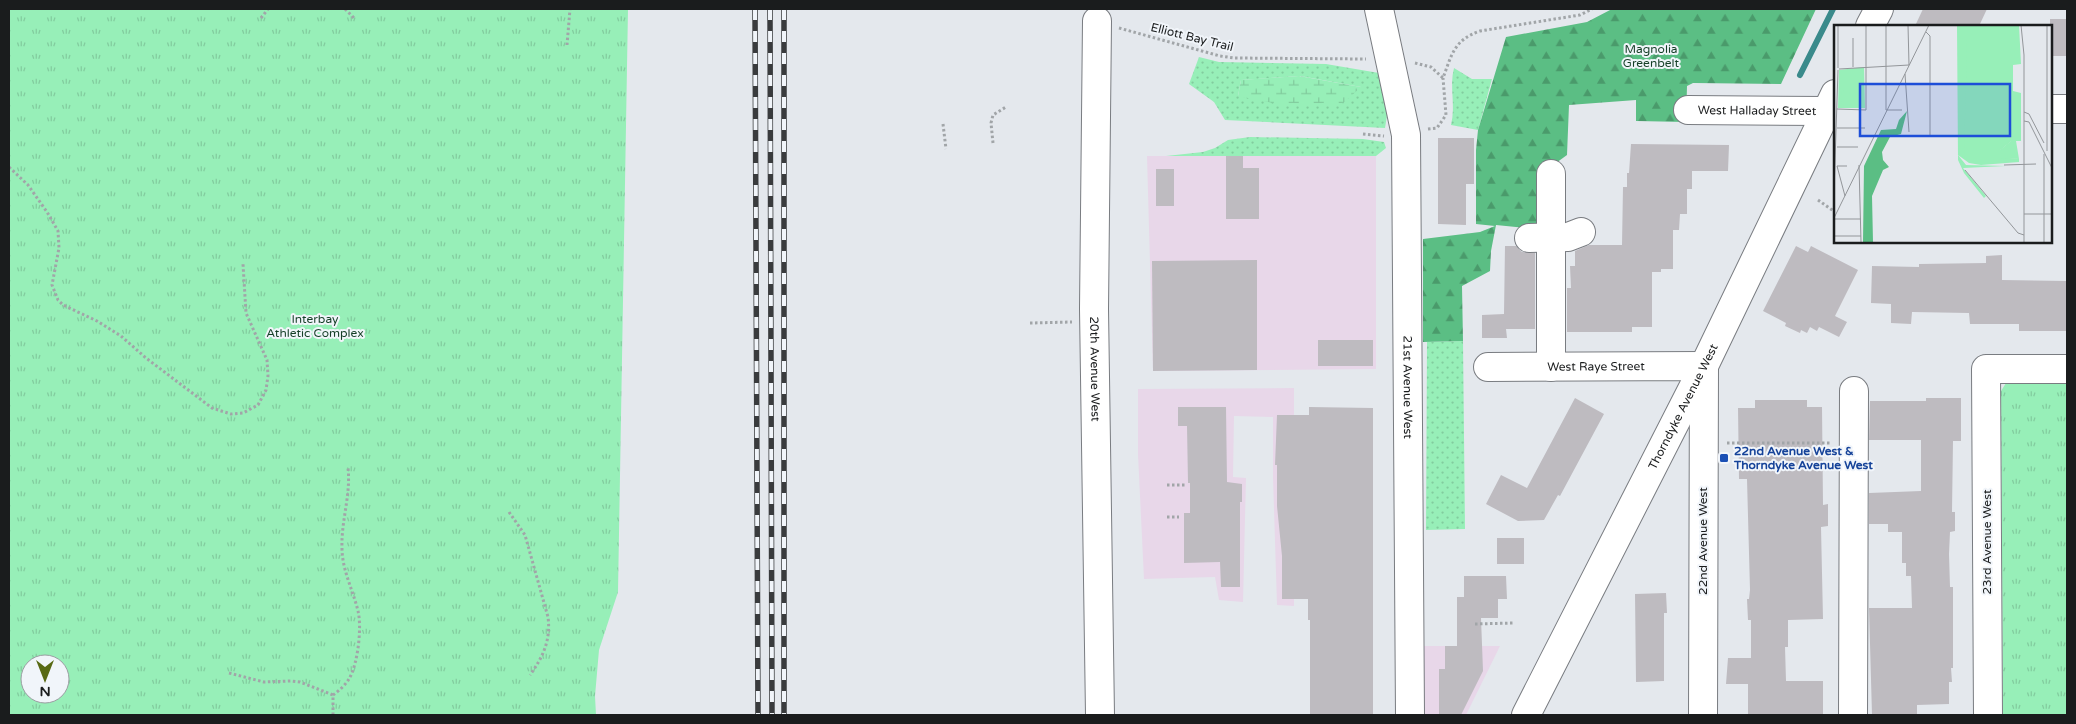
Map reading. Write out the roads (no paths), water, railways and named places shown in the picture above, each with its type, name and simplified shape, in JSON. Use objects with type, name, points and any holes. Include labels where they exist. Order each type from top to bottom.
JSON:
[{"type":"street","name":"21st Avenue West","points":[[1379,9],[1382,60],[1406,135],[1410,715]]},
{"type":"street","points":[[1871,25],[1879,9]]},
{"type":"street","name":"20th Avenue West","points":[[1097,21],[1094,321],[1100,715]]},
{"type":"street","name":"West Halladay Street","points":[[1688,110],[1830,102]]},
{"type":"street","name":"Thorndyke Avenue West","points":[[1526,715],[1704,366],[1830,102]]},
{"type":"street","points":[[2051,109],[2067,109]]},
{"type":"street","points":[[1550,174],[1539,238],[1551,367]]},
{"type":"street","points":[[1539,238],[1568,237],[1581,232]]},
{"type":"street","name":"West Raye Street","points":[[1488,367],[1704,366]]},
{"type":"street","name":"22nd Avenue West","points":[[1703,715],[1704,366]]},
{"type":"street","name":"23rd Avenue West","points":[[1988,715],[1986,368],[2067,369]]},
{"type":"street","points":[[1853,715],[1854,391]]},
{"type":"waterway","points":[[1800,75],[1833,9]]},
{"type":"railway","points":[[755,9],[758,715]]},
{"type":"railway","points":[[770,9],[772,715]]},
{"type":"railway","points":[[784,9],[784,715]]},
{"type":"place","name":"22nd Avenue West & Thorndyke Avenue West","points":[[1724,458]]},
{"type":"park label","name":"Magnolia Greenbelt","points":[[1651,56]]},
{"type":"park label","name":"Interbay Athletic Complex","points":[[315,326]]}]
